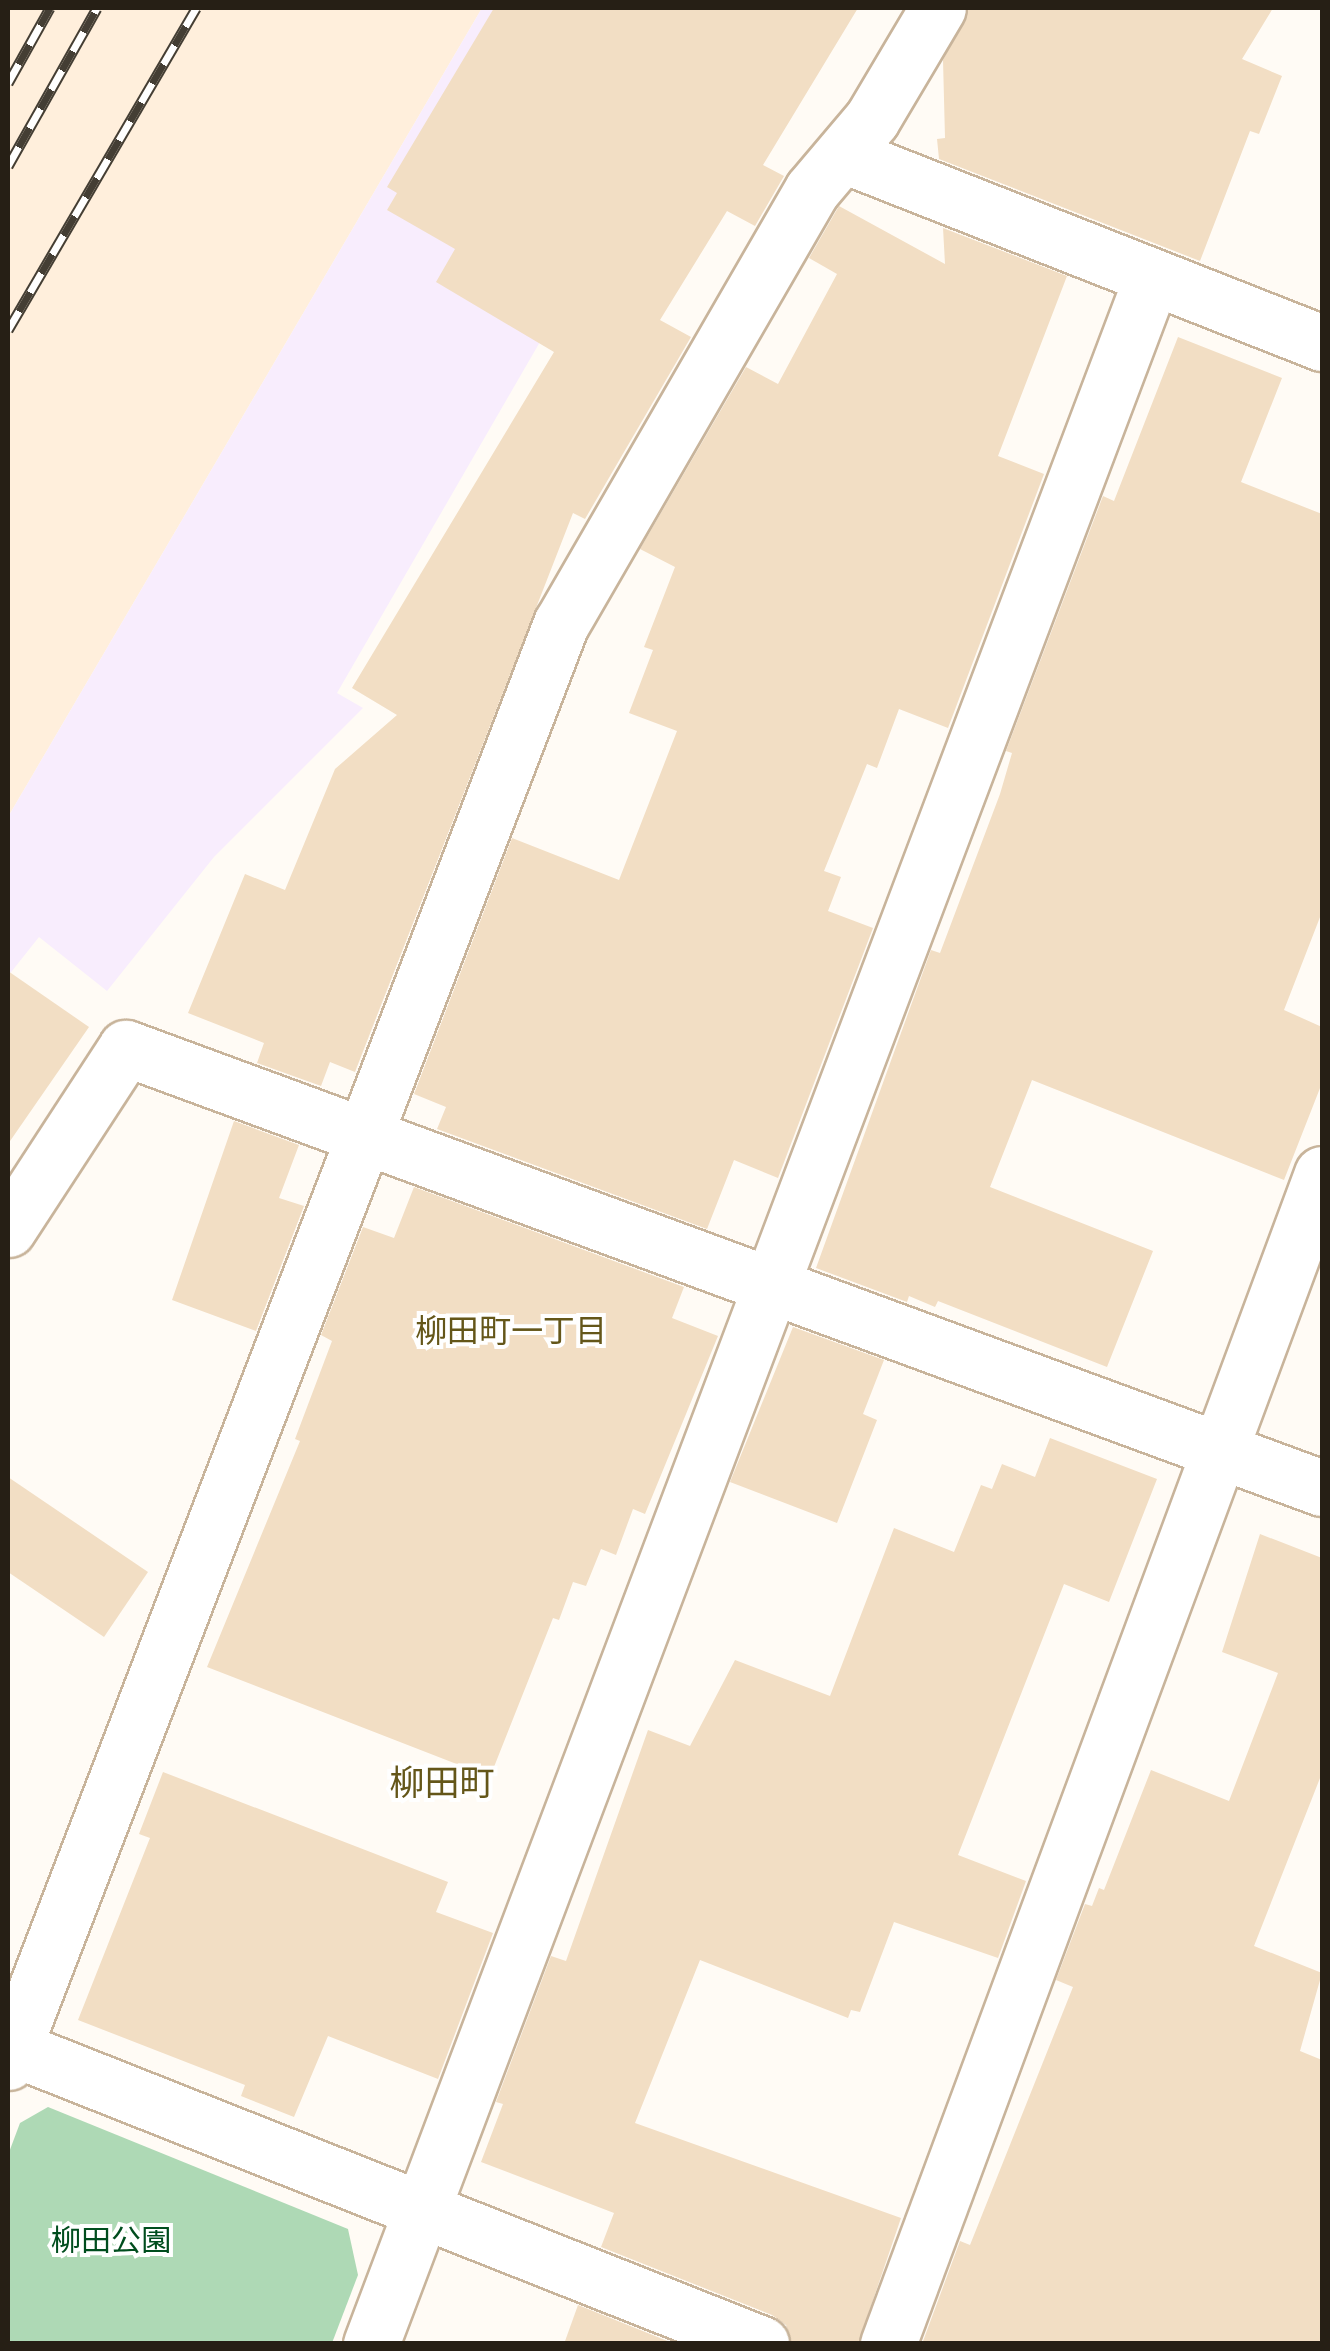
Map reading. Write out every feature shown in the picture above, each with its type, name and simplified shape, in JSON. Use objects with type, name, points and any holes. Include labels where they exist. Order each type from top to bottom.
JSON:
[{"type":"street","points":[[761,2344],[9,2052],[561,624],[812,190],[844,155],[938,8]]},
{"type":"street","points":[[844,155],[1322,343]]},
{"type":"street","points":[[371,2344],[1152,276]]},
{"type":"street","points":[[8,1229],[126,1048],[1322,1488]]},
{"type":"street","points":[[888,2344],[1322,1174]]},
{"type":"shaded area","points":[[8,8],[482,8],[8,817]]},
{"type":"shaded area","points":[[482,8],[733,8],[337,693],[363,708],[214,857],[107,991],[39,937],[8,976],[8,817]]},
{"type":"green space","name":"柳田公園","points":[[48,2107],[348,2229],[358,2275],[332,2343],[8,2343],[8,2155],[20,2123]]},
{"type":"building","points":[[494,8],[858,8],[763,165],[784,176],[755,226],[727,211],[660,320],[691,337],[585,519],[573,513],[355,1072],[330,1062],[321,1086],[257,1063],[264,1043],[188,1013],[245,874],[285,890],[335,769],[397,715],[352,688],[554,352],[436,282],[455,249],[387,210],[397,193],[387,187]]},
{"type":"building","points":[[969,8],[1273,8],[1242,59],[1282,76],[1259,134],[1250,131],[1200,261],[939,159],[937,139],[945,138],[943,60]]},
{"type":"building","points":[[839,206],[945,264],[943,228],[1067,276],[998,456],[1044,474],[948,728],[899,709],[877,768],[867,764],[824,871],[841,877],[828,911],[873,928],[778,1178],[734,1160],[707,1229],[437,1129],[446,1107],[414,1094],[512,838],[619,880],[677,731],[629,713],[653,650],[644,647],[675,567],[640,549],[746,367],[778,384],[837,274],[809,258]]},
{"type":"building","points":[[1178,337],[1282,378],[1241,482],[1322,514],[1322,912],[1284,1010],[1322,1027],[1322,1083],[1284,1180],[1032,1080],[990,1187],[1153,1251],[1107,1367],[938,1301],[935,1307],[909,1296],[907,1302],[816,1268],[931,950],[940,953],[1000,794],[1012,753],[1006,751],[1103,496],[1114,501]]},
{"type":"building","points":[[8,971],[89,1027],[8,1144]]},
{"type":"building","points":[[234,1121],[299,1145],[279,1198],[304,1206],[256,1331],[172,1300]]},
{"type":"building","points":[[414,1187],[684,1287],[672,1318],[718,1336],[645,1514],[633,1509],[616,1555],[601,1549],[586,1586],[573,1582],[559,1620],[553,1618],[490,1777],[207,1667],[300,1441],[295,1439],[332,1341],[321,1335],[363,1227],[394,1238]]},
{"type":"building","points":[[793,1327],[884,1360],[863,1414],[877,1420],[837,1523],[730,1482]]},
{"type":"building","points":[[1050,1438],[1157,1479],[1109,1602],[1064,1584],[958,1855],[1026,1881],[998,1958],[894,1922],[860,2012],[851,2010],[848,2018],[700,1960],[635,2123],[901,2218],[858,2344],[792,2344],[786,2325],[772,2315],[601,2247],[614,2213],[481,2162],[503,2104],[496,2102],[551,1956],[566,1961],[648,1730],[690,1746],[735,1660],[830,1696],[894,1528],[954,1552],[981,1485],[992,1489],[1002,1464],[1035,1477]]},
{"type":"building","points":[[8,1477],[148,1572],[104,1637],[8,1572]]},
{"type":"building","points":[[1260,1534],[1322,1558],[1322,1773],[1254,1946],[1322,1973],[1300,2051],[1322,2060],[1322,2344],[922,2344],[960,2241],[970,2245],[1073,1987],[1056,1980],[1085,1904],[1092,1906],[1099,1888],[1104,1890],[1151,1770],[1229,1801],[1278,1673],[1222,1652]]},
{"type":"building","points":[[163,1772],[448,1882],[436,1912],[493,1933],[438,2079],[328,2036],[294,2117],[241,2096],[245,2085],[78,2020],[150,1838],[139,1834]]},
{"type":"building","points":[[578,2305],[675,2344],[564,2344]]},
{"type":"railway","points":[[8,83],[50,8]]},
{"type":"railway","points":[[8,166],[97,8]]},
{"type":"railway","points":[[8,330],[196,8]]},
{"type":"district","name":"柳田町一丁目","points":[[511,1332]]},
{"type":"district","name":"柳田町","points":[[442,1784]]}]
